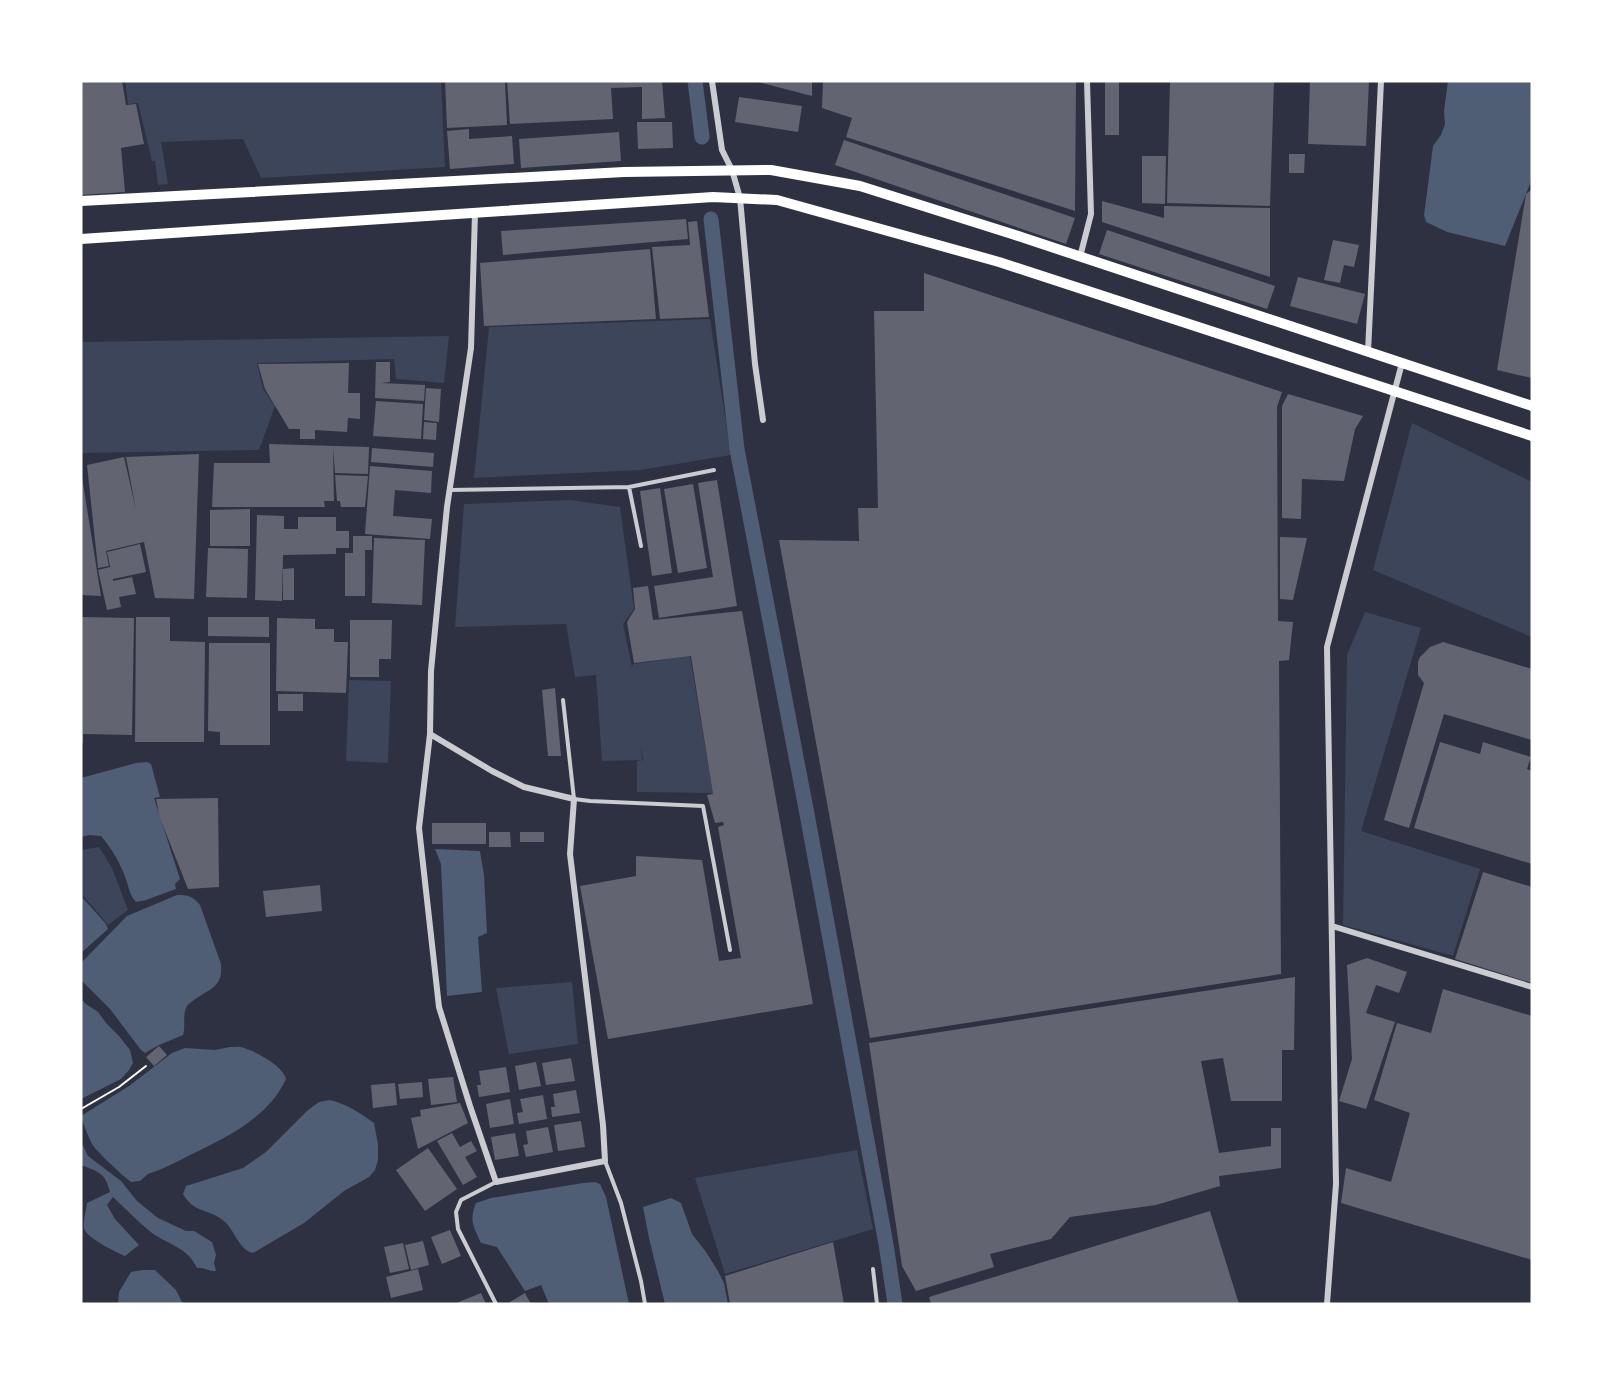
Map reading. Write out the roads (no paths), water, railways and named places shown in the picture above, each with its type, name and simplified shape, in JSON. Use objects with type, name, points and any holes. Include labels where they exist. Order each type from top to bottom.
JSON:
[{"type":"main road","points":[[81,201],[624,172],[771,170],[860,186],[1530,405]]},
{"type":"main road","points":[[81,239],[713,197],[777,200],[999,262],[1520,432],[1532,439]]},
{"type":"street","points":[[712,81],[722,150],[732,170],[740,198],[752,341],[762,420]]},
{"type":"street","points":[[1080,257],[1090,214],[1087,81]]},
{"type":"street","points":[[1368,352],[1381,81]]},
{"type":"street","points":[[430,734],[524,787],[574,799],[570,854],[603,1125],[605,1161],[496,1182],[439,1006],[419,828],[430,734],[431,671],[450,490],[471,348],[475,213]]},
{"type":"street","points":[[1327,1304],[1336,1184],[1327,647],[1402,363]]},
{"type":"street","points":[[1332,926],[1532,987]]},
{"type":"lane","points":[[450,490],[629,487],[714,470]]},
{"type":"lane","points":[[629,487],[641,546]]},
{"type":"lane","points":[[563,700],[574,799],[703,806],[730,950]]},
{"type":"lane","points":[[605,1161],[621,1203],[645,1304]]},
{"type":"lane","points":[[496,1182],[461,1200],[456,1212],[458,1229],[496,1304]]},
{"type":"lane","points":[[873,1269],[877,1304]]},
{"type":"waterway","points":[[695,81],[702,137]]},
{"type":"waterway","points":[[711,219],[737,449],[807,814],[895,1304]]}]
